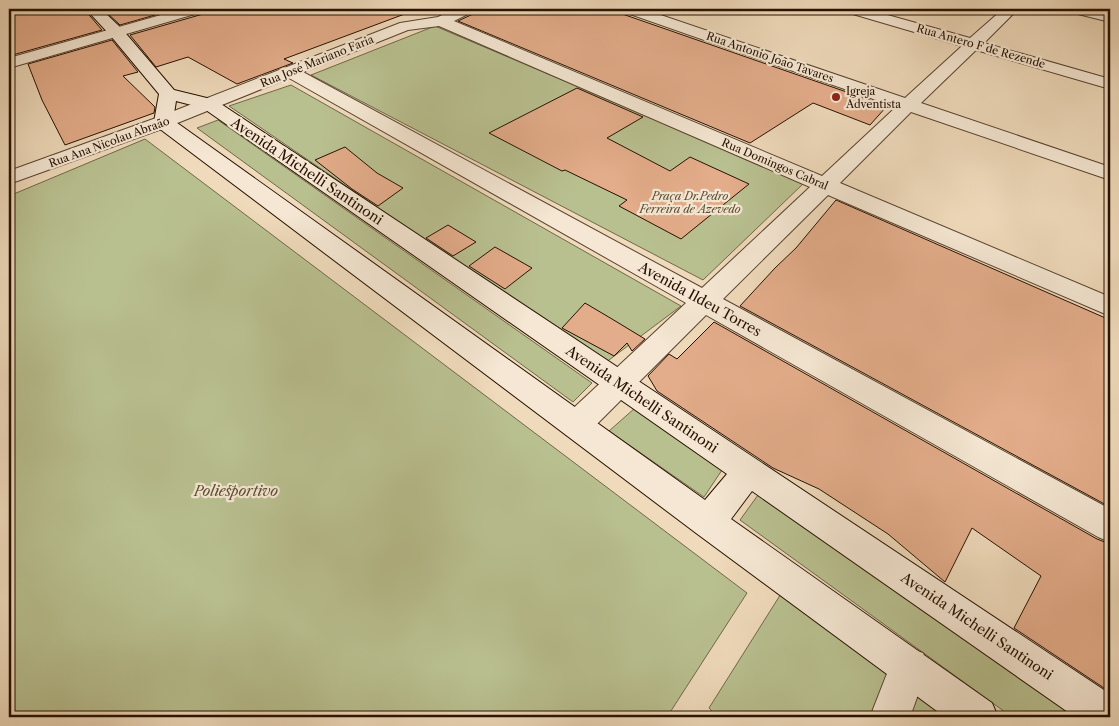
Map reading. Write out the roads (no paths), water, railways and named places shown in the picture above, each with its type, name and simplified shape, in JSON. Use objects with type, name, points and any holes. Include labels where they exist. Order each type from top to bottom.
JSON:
[{"type":"street","points":[[92,9],[116,32],[166,108],[576,425],[978,717]]},
{"type":"street","points":[[9,63],[197,9]]},
{"type":"street","name":"Rua José Mariano Faria","points":[[209,104],[405,26],[440,21],[467,9]]},
{"type":"street","name":"Rua Antonio João Tavares","points":[[628,9],[1110,174]]},
{"type":"street","name":"Rua Antero F de Rezende","points":[[851,9],[1110,84]]},
{"type":"street","points":[[576,425],[908,105],[1011,9]]},
{"type":"street","points":[[1075,9],[1110,18]]},
{"type":"street","points":[[405,26],[414,11]]},
{"type":"street","name":"Rua Domingos Cabral","points":[[440,21],[1110,307]]},
{"type":"street","name":"Avenida Ildeu Torres","points":[[290,72],[1110,526]]},
{"type":"street","name":"Rua Ana Nicolau Abraão","points":[[9,178],[166,108],[209,104]]},
{"type":"street","name":"Avenida Michelli Santinoni","points":[[166,108],[209,104],[1109,717]]},
{"type":"street","points":[[708,522],[749,470]]},
{"type":"street","points":[[890,717],[909,667]]},
{"type":"place","name":"Igreja Adventista","points":[[836,97]]},
{"type":"park label","name":"Praça Dr.Pedro Ferreira de Azevedo","points":[[690,202]]},
{"type":"park label","name":"Poliesportivo","points":[[236,491]]}]
